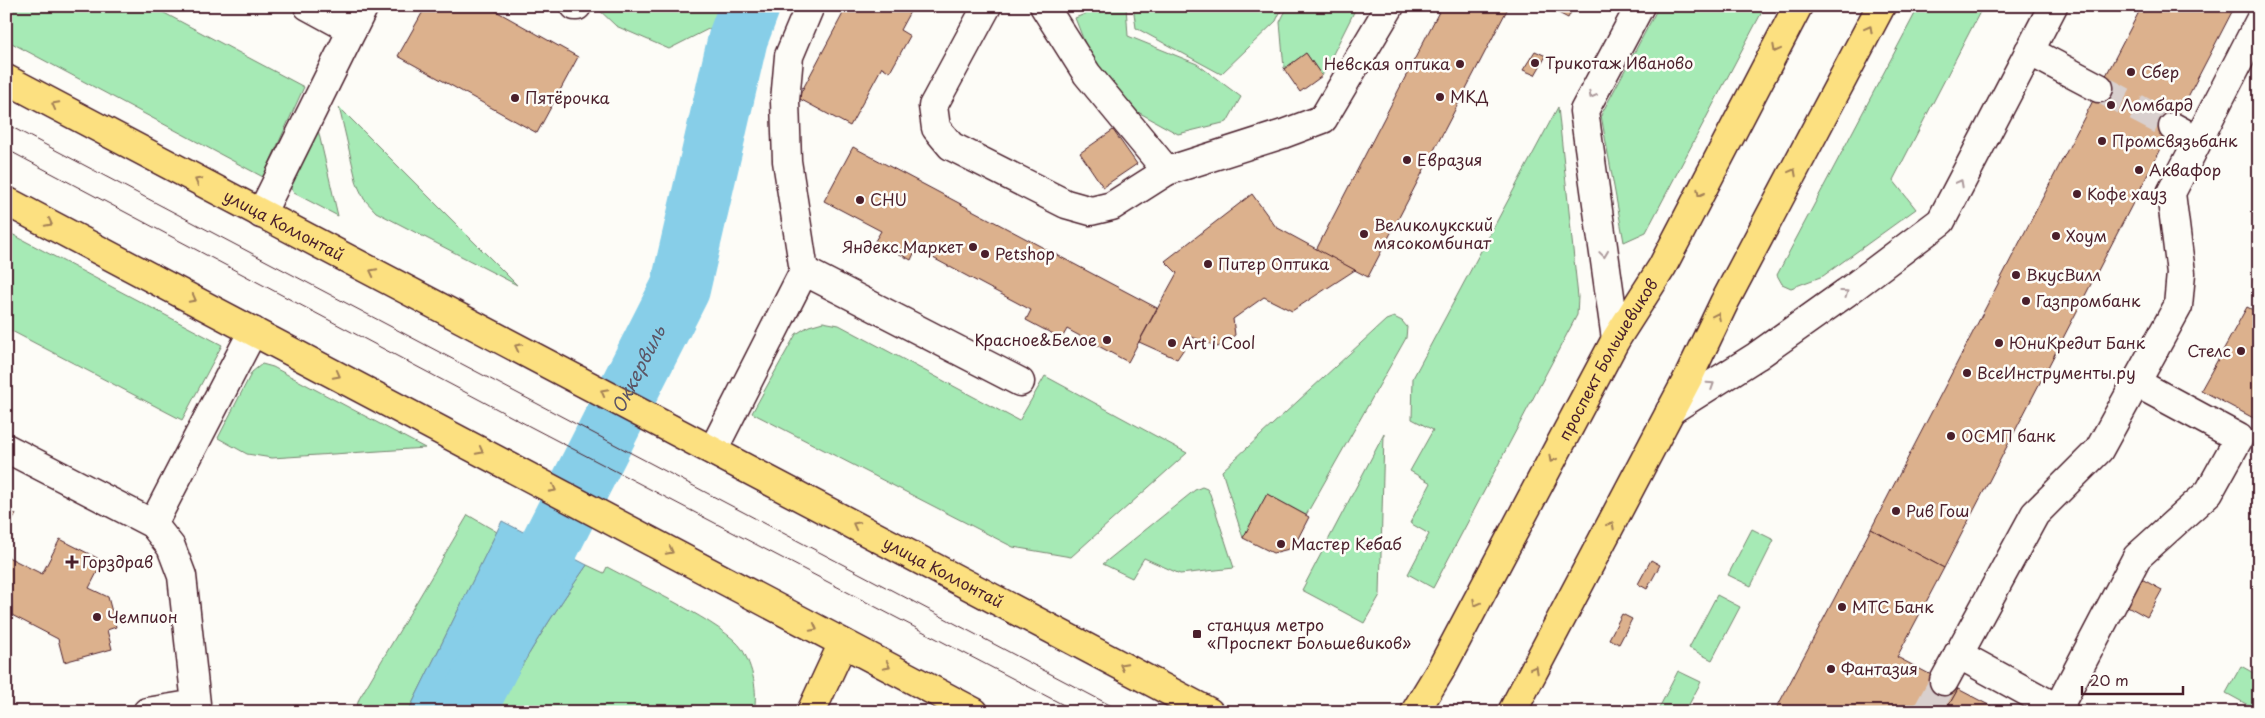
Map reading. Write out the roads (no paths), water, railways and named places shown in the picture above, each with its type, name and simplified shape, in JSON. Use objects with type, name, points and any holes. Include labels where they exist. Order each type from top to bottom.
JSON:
[{"type":"main road","name":"проспект Большевиков","points":[[1416,712],[1444,664],[1616,339],[1662,266],[1798,6]]},
{"type":"main road","points":[[1512,712],[1670,411],[1724,303],[1881,6]]},
{"type":"main road","name":"улица Коллонтай","points":[[6,79],[261,214],[561,369],[1209,712]]},
{"type":"main road","points":[[6,201],[974,712]]},
{"type":"main road","points":[[811,712],[843,643]]},
{"type":"street","points":[[261,214],[358,18],[308,6]]},
{"type":"street","points":[[713,450],[804,270],[787,161],[785,101],[789,56],[810,6]]},
{"type":"street","points":[[986,6],[933,106],[936,128],[951,146],[1066,204],[1092,211],[1112,206],[1167,171],[1283,134],[1322,119],[1390,6]]},
{"type":"street","points":[[1044,6],[1087,74],[1167,171]]},
{"type":"street","points":[[1616,339],[1584,111],[1640,6]]},
{"type":"street","points":[[1670,411],[1757,356],[1847,292],[1941,221],[2053,6]]},
{"type":"street","points":[[1944,681],[2035,514],[2099,450],[2178,306],[2181,273],[2171,193],[2259,22]]},
{"type":"street","points":[[2029,51],[2099,88]]},
{"type":"street","points":[[2173,127],[2197,140]]},
{"type":"street","points":[[804,270],[1020,382]]},
{"type":"street","points":[[154,524],[252,331]]},
{"type":"street","points":[[1958,654],[2061,710],[2137,557],[2209,492],[2239,438],[2137,383]]},
{"type":"street","points":[[6,448],[154,524],[171,547],[182,576],[199,708],[147,712]]},
{"type":"water","points":[[502,521],[587,565],[539,637],[496,712],[408,712]]},
{"type":"waterway","name":"Оккервиль","points":[[465,712],[680,289],[738,38],[750,6]]},
{"type":"tunnel","points":[[2099,88],[2173,127]]},
{"type":"tunnel","points":[[1927,712],[1944,681]]},
{"type":"tram line","points":[[6,124],[1123,712]]},
{"type":"tram line","points":[[6,149],[531,427],[1077,712]]},
{"type":"place","name":"Трикотаж Иваново","points":[[1535,63]]},
{"type":"place","name":"Невская оптика","points":[[1460,64]]},
{"type":"place","name":"Сбер","points":[[2131,72]]},
{"type":"place","name":"МКД","points":[[1440,97]]},
{"type":"place","name":"Пятёрочка","points":[[515,98]]},
{"type":"place","name":"Ломбард","points":[[2111,105]]},
{"type":"place","name":"Промсвязьбанк","points":[[2102,141]]},
{"type":"place","name":"Евразия","points":[[1407,160]]},
{"type":"place","name":"Аквафор","points":[[2139,170]]},
{"type":"place","name":"Кофе хауз","points":[[2077,194]]},
{"type":"place","name":"CHU","points":[[860,200]]},
{"type":"place","name":"Великолукский мясокомбинат","points":[[1364,234]]},
{"type":"place","name":"Хоум","points":[[2056,236]]},
{"type":"place","name":"Яндекс.Маркет","points":[[973,247]]},
{"type":"place","name":"Petshop","points":[[985,254]]},
{"type":"place","name":"Питер Оптика","points":[[1208,264]]},
{"type":"place","name":"ВкусВилл","points":[[2016,275]]},
{"type":"place","name":"Газпромбанк","points":[[2026,301]]},
{"type":"place","name":"Красное&Белое","points":[[1107,340]]},
{"type":"place","name":"Art i Cool","points":[[1172,343]]},
{"type":"place","name":"ЮниКредит Банк","points":[[1999,343]]},
{"type":"place","name":"Стелс","points":[[2241,351]]},
{"type":"place","name":"ВсеИнструменты.ру","points":[[1967,373]]},
{"type":"place","name":"ОСМП банк","points":[[1951,436]]},
{"type":"place","name":"Рив Гош","points":[[1896,511]]},
{"type":"place","name":"Мастер Кебаб","points":[[1281,544]]},
{"type":"place","name":"Горздрав","points":[[72,562]]},
{"type":"place","name":"МТС Банк","points":[[1842,607]]},
{"type":"place","name":"Чемпион","points":[[97,617]]},
{"type":"place","name":"станция метро «Проспект Большевиков»","points":[[1197,634]]},
{"type":"place","name":"Фантазия","points":[[1831,669]]}]
